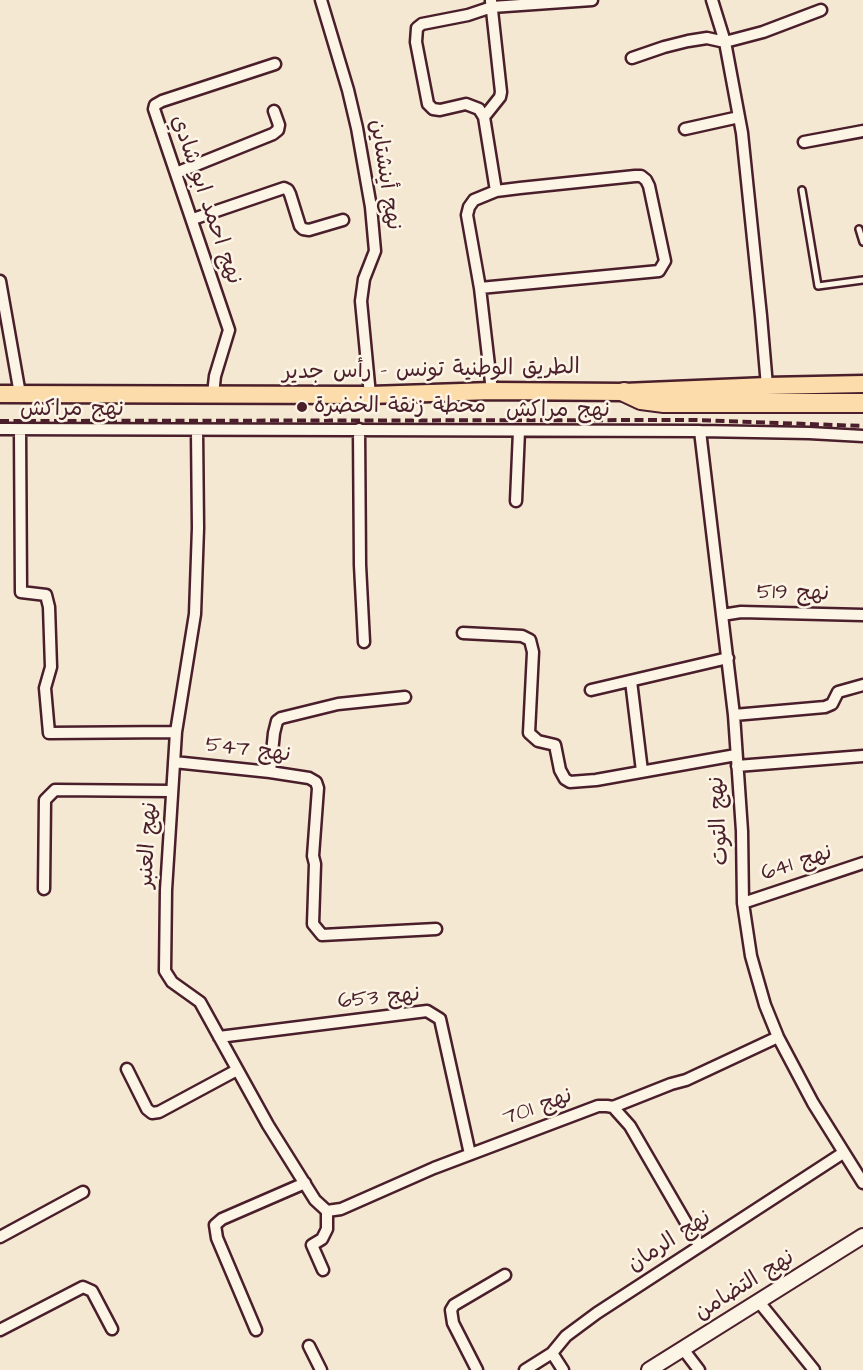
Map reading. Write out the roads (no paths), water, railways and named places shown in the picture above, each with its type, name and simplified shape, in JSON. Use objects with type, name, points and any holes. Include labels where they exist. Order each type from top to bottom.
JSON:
[{"type":"highway","points":[[624,392],[641,400],[664,403],[863,403]]},
{"type":"main road","name":"الطريق الوطنية تونس - رأس جدير","points":[[0,394],[370,395],[492,391],[624,392],[863,384]]},
{"type":"street","name":"نهج أينشتاين","points":[[321,0],[350,100],[371,207],[375,251],[364,279],[361,300],[370,395]]},
{"type":"street","points":[[496,191],[484,117],[479,109],[466,104],[440,110],[433,109],[428,104],[416,42],[417,28],[422,24],[468,15],[491,3],[592,0]]},
{"type":"street","points":[[712,0],[725,42],[739,117],[767,386]]},
{"type":"street","points":[[484,117],[500,98],[501,92],[491,3]]},
{"type":"street","points":[[632,58],[688,41],[707,38],[725,42],[763,32],[821,10]]},
{"type":"street","name":"نهج احمد ابو شادي","points":[[213,394],[229,330],[193,219],[155,114],[155,105],[275,64]]},
{"type":"street","points":[[176,173],[273,134],[278,130],[279,125],[274,111]]},
{"type":"street","points":[[684,129],[739,117]]},
{"type":"street","points":[[804,142],[863,131]]},
{"type":"street","points":[[480,288],[659,271],[664,264],[649,186],[641,176],[496,191],[474,200],[467,215],[480,288],[492,391]]},
{"type":"street","points":[[193,219],[284,188],[290,194],[303,229],[309,230],[343,220]]},
{"type":"street","points":[[0,281],[20,394]]},
{"type":"street","name":"نهج مراكش","points":[[0,429],[700,431],[863,436]]},
{"type":"street","points":[[359,429],[360,565],[364,642]]},
{"type":"street","points":[[20,430],[21,592],[46,595],[49,607],[51,667],[45,688],[49,734],[176,732]]},
{"type":"street","name":"نهج العنبر","points":[[197,431],[198,528],[195,615],[176,732],[171,791],[165,971],[172,982],[200,1002],[268,1125],[315,1200],[327,1211]]},
{"type":"street","points":[[516,501],[519,431]]},
{"type":"street","name":"نهج التوت","points":[[700,431],[734,715],[742,831],[743,903],[755,973],[778,1037],[813,1102],[863,1183]]},
{"type":"street","name":"نهج 519","points":[[722,615],[741,612],[863,615]]},
{"type":"street","points":[[463,633],[522,636],[530,640],[532,652],[529,732],[538,741],[555,746],[560,770],[565,779],[578,782],[642,771],[737,760],[863,756]]},
{"type":"street","points":[[591,690],[728,658]]},
{"type":"street","points":[[630,681],[642,771]]},
{"type":"street","points":[[734,715],[825,707],[832,704],[838,693],[847,688],[863,685]]},
{"type":"street","points":[[270,772],[273,733],[277,721],[281,718],[338,704],[405,697]]},
{"type":"street","name":"نهج 547","points":[[174,762],[270,772],[309,778],[316,782],[318,788],[313,924],[322,935],[436,929]]},
{"type":"street","points":[[44,889],[45,800],[55,790],[171,791]]},
{"type":"street","name":"نهج 641","points":[[743,903],[863,863]]},
{"type":"street","name":"نهج 653","points":[[219,1037],[427,1011],[440,1019],[470,1154]]},
{"type":"street","name":"نهج 701","points":[[327,1211],[340,1209],[404,1180],[598,1106],[613,1107],[686,1080],[778,1037]]},
{"type":"street","points":[[128,1069],[147,1109],[152,1113],[159,1112],[237,1070]]},
{"type":"street","points":[[613,1107],[630,1126],[699,1245]]},
{"type":"street","name":"نهج الرمان","points":[[525,1370],[552,1353],[566,1336],[597,1313],[843,1153]]},
{"type":"street","points":[[256,1330],[217,1238],[215,1225],[222,1219],[305,1183]]},
{"type":"street","points":[[0,1237],[83,1192]]},
{"type":"street","points":[[322,1270],[312,1245],[322,1239],[327,1229],[327,1211]]},
{"type":"street","name":"نهج التضامن","points":[[649,1370],[863,1236]]},
{"type":"street","points":[[477,1370],[453,1323],[451,1310],[454,1305],[505,1275]]},
{"type":"street","points":[[0,1330],[83,1287],[92,1291],[112,1329]]},
{"type":"street","points":[[759,1302],[814,1370]]},
{"type":"street","points":[[309,1346],[321,1370]]},
{"type":"street","points":[[683,1349],[699,1370]]},
{"type":"street","points":[[552,1353],[563,1370]]},
{"type":"lane","points":[[802,190],[818,286],[863,280]]},
{"type":"lane","points":[[859,229],[863,242]]},
{"type":"railway","points":[[0,421],[695,420],[863,426]]},
{"type":"place","name":"محطة زنقة الخضرة","points":[[302,407]]}]
